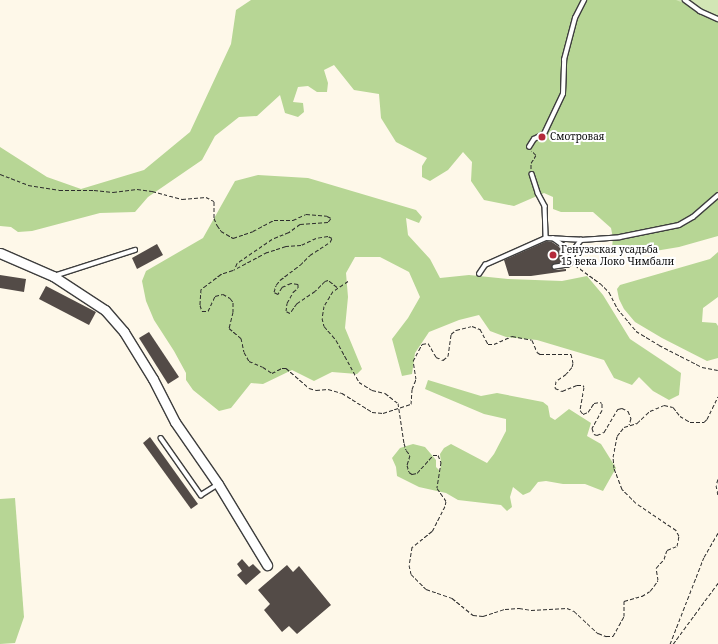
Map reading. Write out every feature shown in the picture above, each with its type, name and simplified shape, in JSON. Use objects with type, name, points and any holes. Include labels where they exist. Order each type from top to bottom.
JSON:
[{"type":"street","points":[[0,253],[53,276],[105,310],[124,332],[153,379],[175,422],[218,484],[268,564]]},
{"type":"lane","points":[[529,147],[534,139],[544,134],[563,94],[564,60],[575,18],[584,0]]},
{"type":"lane","points":[[685,0],[704,13],[718,19]]},
{"type":"lane","points":[[532,174],[538,193],[545,206],[546,238]]},
{"type":"lane","points":[[479,274],[485,265],[546,238],[581,240],[632,235],[679,225],[693,217],[718,195]]},
{"type":"lane","points":[[553,238],[572,252]]},
{"type":"lane","points":[[555,267],[564,266],[572,262],[572,252],[581,240]]},
{"type":"lane","points":[[53,276],[135,250]]},
{"type":"lane","points":[[161,438],[202,495],[218,484]]},
{"type":"path","points":[[529,147],[536,155],[531,163],[532,174]]},
{"type":"path","points":[[0,174],[28,185],[59,190],[94,190],[113,192],[145,190],[177,199],[206,197],[214,201],[214,218],[217,225],[221,231],[233,238],[253,231],[274,220],[293,220],[306,214],[327,216],[331,218],[328,222],[300,224],[289,232],[272,239],[237,263],[236,269]]},
{"type":"path","points":[[337,287],[328,280],[325,281],[315,291],[297,304],[290,313],[286,311],[287,303],[293,292],[298,288],[298,284],[291,283],[282,288],[278,294],[274,292],[276,285],[280,280],[300,265],[310,255],[327,244],[331,239],[330,237],[316,238],[301,245],[286,246],[266,252],[236,269],[218,276],[200,289],[200,305],[202,311],[208,311],[215,296],[223,294],[230,298],[233,312],[229,328],[241,338],[244,352],[249,361],[272,373],[286,368],[309,388],[316,390],[328,389],[342,393],[372,412],[383,413],[399,406],[411,404],[412,389],[416,379],[413,361],[422,344],[428,343],[436,357],[443,360],[448,356],[450,334],[456,330],[472,326],[480,329],[488,344],[494,344],[512,336],[532,340],[537,352],[540,354],[571,354],[573,362],[572,367],[566,374],[556,381],[556,388],[562,391],[577,385],[583,385],[584,387],[580,410],[583,414],[588,412],[594,402],[600,402],[602,404],[602,410],[592,428],[594,434],[598,435],[604,432],[618,409],[622,408],[628,411],[631,418],[629,425]]},
{"type":"path","points":[[572,262],[600,283],[609,292],[620,313],[636,331],[659,345],[702,367],[718,370]]},
{"type":"path","points":[[348,281],[332,291],[324,306],[322,318],[324,326],[336,340],[359,382],[368,388],[385,393],[398,403],[404,443],[406,450],[410,455],[407,469],[412,474],[418,473],[433,455],[438,455],[441,462],[437,488],[446,501],[442,513],[432,531],[412,547],[409,565],[411,574],[426,589],[452,598],[473,615],[483,616],[505,609],[519,608],[531,610],[567,608],[574,611],[598,633],[610,637],[615,633],[624,616],[624,601],[650,591],[658,580],[656,568],[664,560],[666,550],[674,548],[678,541],[678,532],[676,530],[636,503],[622,489],[614,468],[613,457],[620,430],[637,423],[650,411],[664,405],[673,407],[680,416],[690,422],[704,422],[707,419],[718,396]]},
{"type":"path","points":[[718,479],[716,485],[718,495]]},
{"type":"path","points":[[670,644],[704,557],[718,533]]},
{"type":"path","points":[[673,644],[718,583]]},
{"type":"green space","points":[[251,0],[676,0],[713,15],[718,20],[718,236],[679,247],[637,254],[612,247],[613,238],[611,228],[593,212],[561,212],[553,209],[553,197],[544,193],[514,206],[484,200],[471,181],[472,162],[463,152],[448,170],[430,181],[422,177],[422,166],[427,158],[396,142],[381,118],[379,94],[354,90],[334,65],[324,70],[328,83],[327,92],[317,92],[308,86],[298,87],[293,102],[303,103],[304,112],[298,117],[285,113],[280,95],[257,116],[239,117],[215,136],[202,160],[148,197],[135,212],[100,213],[32,231],[18,232],[11,227],[0,226],[0,147],[47,177],[81,189],[144,170],[190,132],[231,44],[236,10]]},
{"type":"green space","points":[[631,0],[718,0],[718,33]]},
{"type":"green space","points":[[258,175],[308,178],[416,210],[422,217],[419,223],[406,218],[408,235],[430,259],[440,278],[469,275],[508,279],[562,281],[587,276],[603,295],[630,339],[681,373],[679,395],[669,400],[653,391],[639,377],[632,385],[614,378],[604,360],[537,340],[506,337],[490,331],[479,315],[459,320],[429,332],[415,353],[412,374],[402,376],[392,339],[408,318],[420,297],[409,272],[380,257],[355,257],[346,273],[348,297],[345,328],[362,369],[357,374],[332,372],[314,381],[292,370],[263,384],[251,383],[231,408],[219,411],[193,390],[186,380],[186,373],[154,320],[146,301],[142,281],[146,271],[203,238],[235,181]]},
{"type":"green space","points":[[718,252],[718,297],[703,308],[702,322],[716,323],[718,326],[718,358],[707,361],[662,338],[635,322],[624,309],[619,299],[617,289],[620,285],[710,259]]},
{"type":"green space","points":[[428,380],[481,396],[497,393],[543,402],[548,406],[550,417],[555,420],[569,409],[591,423],[587,436],[601,444],[616,468],[603,491],[585,484],[563,484],[546,481],[538,482],[530,492],[523,495],[513,487],[510,497],[512,507],[507,511],[501,505],[458,500],[446,493],[419,487],[397,476],[396,467],[392,458],[400,448],[413,444],[425,447],[436,460],[436,467],[440,471],[440,454],[444,448],[451,444],[487,463],[494,454],[506,431],[506,419],[484,414],[425,389]]},
{"type":"green space","points":[[15,498],[24,617],[15,643],[0,644],[0,499]]},
{"type":"building","name":"Генуэзская усадьба 15 века Локо Чимбали","points":[[547,241],[552,242],[565,251],[566,262],[554,264],[552,267],[555,270],[566,269],[566,271],[531,276],[509,276],[504,260]]},
{"type":"building","points":[[157,244],[163,255],[137,269],[132,258]]},
{"type":"building","points":[[0,275],[26,279],[24,292],[0,288]]},
{"type":"building","points":[[46,286],[96,312],[89,325],[39,299]]},
{"type":"building","points":[[149,332],[179,377],[168,384],[139,338]]},
{"type":"building","points":[[150,437],[198,504],[191,509],[143,443]]},
{"type":"building","points":[[242,559],[249,567],[253,564],[261,572],[246,585],[237,575],[242,571],[237,564]]},
{"type":"building","points":[[287,565],[293,572],[299,566],[331,605],[297,634],[289,626],[282,632],[264,610],[270,604],[258,590]]},
{"type":"place","name":"Смотровая","points":[[542,137]]},
{"type":"place","name":"Генуэзская усадьба 15 века Локо Чимбали","points":[[553,255]]}]
